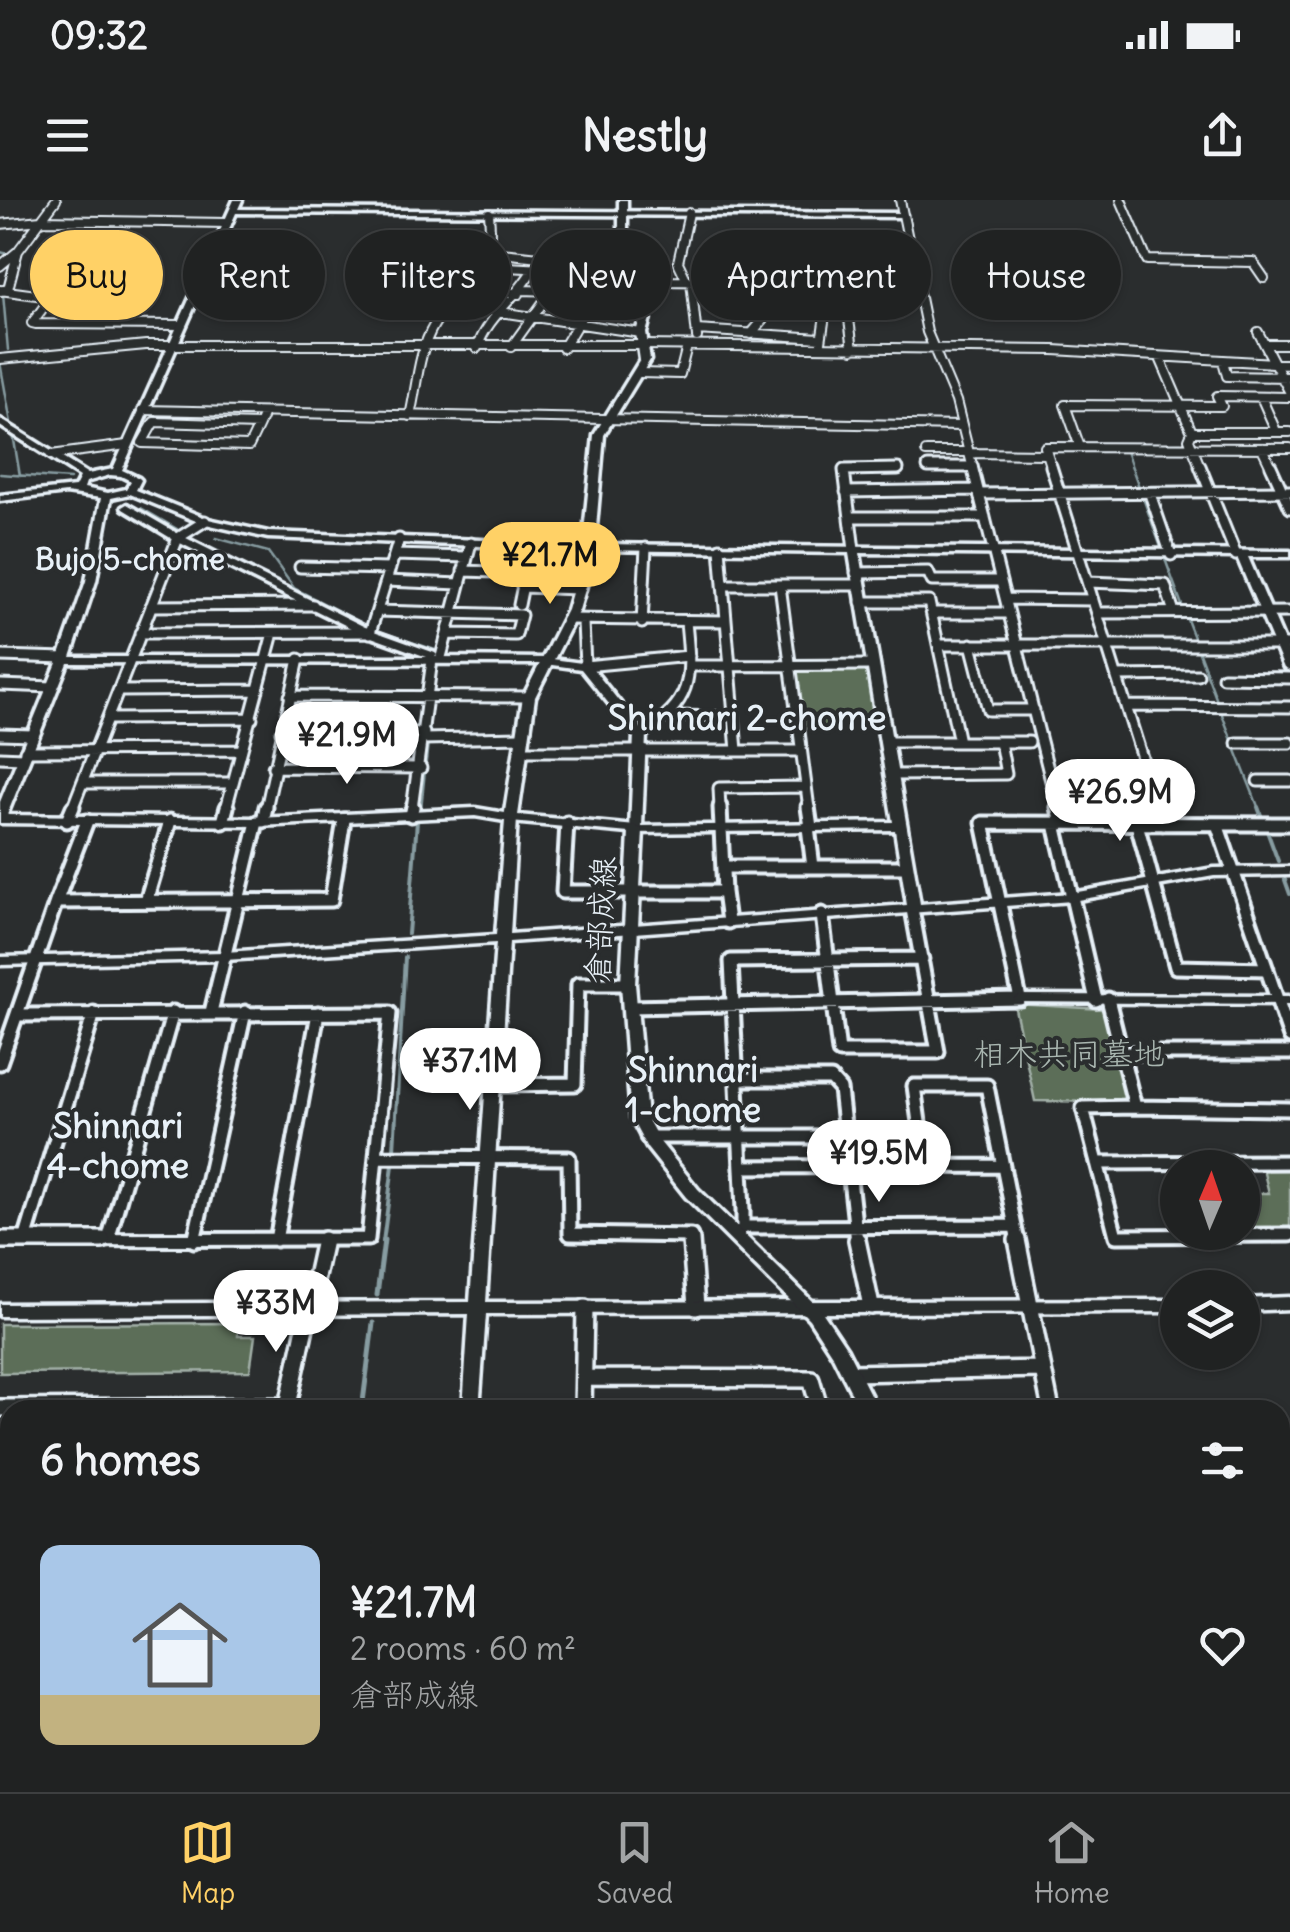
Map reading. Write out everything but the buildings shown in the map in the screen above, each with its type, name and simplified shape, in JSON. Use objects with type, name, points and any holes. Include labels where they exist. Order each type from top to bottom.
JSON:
[{"type":"main road","points":[[511,818],[529,697],[568,619],[587,562],[599,435],[605,419],[640,373],[645,360],[642,339],[645,320]]},
{"type":"main road","name":"倉部成線","points":[[511,818],[636,830],[628,984],[634,1095],[647,1137],[810,1306],[864,1400]]},
{"type":"street","points":[[0,266],[56,200]]},
{"type":"street","points":[[116,472],[238,200]]},
{"type":"street","points":[[900,200],[905,230]]},
{"type":"street","points":[[1120,200],[1147,260],[1253,262],[1264,278]]},
{"type":"street","points":[[234,211],[489,212],[622,206],[689,214],[902,215]]},
{"type":"street","points":[[489,212],[490,230]]},
{"type":"street","points":[[640,373],[680,374],[697,330],[689,280],[678,262],[689,214]]},
{"type":"street","points":[[0,224],[40,220],[227,223]]},
{"type":"street","points":[[0,251],[12,253]]},
{"type":"street","points":[[0,291],[8,289],[12,253]]},
{"type":"street","points":[[511,257],[518,268]]},
{"type":"street","points":[[511,268],[531,269]]},
{"type":"street","points":[[511,299],[520,292],[531,273]]},
{"type":"street","points":[[671,279],[689,280]]},
{"type":"street","points":[[0,291],[51,297],[32,323],[36,324],[181,324]]},
{"type":"street","points":[[511,291],[531,291]]},
{"type":"street","points":[[511,347],[525,317],[531,313]]},
{"type":"street","points":[[511,314],[692,346],[1054,350],[1290,364]]},
{"type":"street","points":[[410,416],[426,347],[438,320]]},
{"type":"street","points":[[477,348],[491,320]]},
{"type":"street","points":[[563,348],[579,320]]},
{"type":"street","points":[[749,348],[752,331],[762,320]]},
{"type":"street","points":[[821,349],[824,320]]},
{"type":"street","points":[[849,320],[852,349]]},
{"type":"street","points":[[925,320],[941,379],[956,402],[1034,710],[1072,896],[1122,1053],[1134,1107]]},
{"type":"street","points":[[697,330],[820,338]]},
{"type":"street","points":[[1080,448],[1065,405],[1222,406],[1217,396],[1290,395],[1286,377],[1258,332]]},
{"type":"street","points":[[0,359],[170,346],[563,348],[642,339]]},
{"type":"street","points":[[1265,344],[1290,344]]},
{"type":"street","points":[[1160,358],[1192,432],[1190,448],[1286,645],[1290,668]]},
{"type":"street","points":[[1223,361],[1227,376],[1286,377]]},
{"type":"street","points":[[1261,397],[1276,432]]},
{"type":"street","points":[[142,410],[961,426]]},
{"type":"street","points":[[258,424],[154,422],[142,443],[249,446],[264,413]]},
{"type":"street","points":[[0,422],[86,478]]},
{"type":"street","points":[[1192,432],[1290,432]]},
{"type":"street","points":[[51,455],[127,445]]},
{"type":"street","points":[[1163,824],[1044,447],[1290,448]]},
{"type":"street","points":[[1262,448],[1286,492],[1290,508]]},
{"type":"street","points":[[926,452],[1046,454]]},
{"type":"street","points":[[928,467],[972,467]]},
{"type":"street","points":[[822,914],[839,1052],[938,1052],[870,665],[844,470],[898,469]]},
{"type":"street","points":[[0,498],[78,489],[106,497],[130,491],[136,484],[134,477],[116,472],[86,478],[78,489]]},
{"type":"street","points":[[130,491],[205,521],[268,535],[588,548],[1290,554]]},
{"type":"street","points":[[846,492],[1286,492]]},
{"type":"street","points":[[1150,494],[1171,555]]},
{"type":"street","points":[[106,497],[91,581],[54,687],[5,790],[0,818],[260,822],[475,812],[511,818],[471,1400]]},
{"type":"street","points":[[128,507],[178,538],[314,605],[437,659]]},
{"type":"street","points":[[850,517],[985,517]]},
{"type":"street","points":[[67,821],[178,538],[205,521]]},
{"type":"street","points":[[369,632],[399,539]]},
{"type":"street","points":[[410,815],[420,768],[426,698],[471,542]]},
{"type":"street","points":[[519,604],[530,545]]},
{"type":"street","points":[[642,623],[646,548]]},
{"type":"street","points":[[720,548],[738,751]]},
{"type":"street","points":[[394,555],[467,558]]},
{"type":"street","points":[[528,560],[587,562]]},
{"type":"street","points":[[300,566],[390,569]]},
{"type":"street","points":[[464,571],[525,573]]},
{"type":"street","points":[[722,585],[780,585],[928,572],[932,581],[1000,582]]},
{"type":"street","points":[[386,581],[460,584]]},
{"type":"street","points":[[1088,582],[1164,584],[1174,612]]},
{"type":"street","points":[[780,585],[813,867]]},
{"type":"street","points":[[522,587],[579,589]]},
{"type":"street","points":[[1006,599],[1093,600]]},
{"type":"street","points":[[861,602],[929,602],[941,644],[958,742]]},
{"type":"street","points":[[151,606],[314,605]]},
{"type":"street","points":[[377,611],[521,615],[516,635],[447,634]]},
{"type":"street","points":[[1097,614],[1290,612]]},
{"type":"street","points":[[933,613],[1009,614]]},
{"type":"street","points":[[568,619],[726,622]]},
{"type":"street","points":[[583,622],[585,666],[640,735],[636,830],[900,826]]},
{"type":"street","points":[[640,735],[670,716],[692,683],[686,622]]},
{"type":"street","points":[[140,633],[369,632]]},
{"type":"street","points":[[224,822],[273,633]]},
{"type":"street","points":[[941,644],[1286,645]]},
{"type":"street","points":[[971,644],[988,710],[1034,710]]},
{"type":"street","points":[[0,656],[130,661],[545,660],[585,666],[690,661],[730,666],[870,665]]},
{"type":"street","points":[[211,1012],[298,660]]},
{"type":"street","points":[[1117,676],[1198,675]]},
{"type":"street","points":[[1223,677],[1290,678]]},
{"type":"street","points":[[0,686],[54,687]]},
{"type":"street","points":[[119,691],[258,690]]},
{"type":"street","points":[[290,696],[529,697]]},
{"type":"street","points":[[1126,706],[1290,707]]},
{"type":"street","points":[[670,716],[733,716]]},
{"type":"street","points":[[110,718],[252,718]]},
{"type":"street","points":[[281,732],[521,737]]},
{"type":"street","points":[[0,734],[32,735]]},
{"type":"street","points":[[886,742],[1029,742]]},
{"type":"street","points":[[892,775],[1006,774],[1000,742]]},
{"type":"street","points":[[1237,744],[1290,743]]},
{"type":"street","points":[[0,757],[97,750],[242,750]]},
{"type":"street","points":[[519,751],[801,751]]},
{"type":"street","points":[[273,767],[420,768]]},
{"type":"street","points":[[1258,780],[1290,781]]},
{"type":"street","points":[[83,783],[233,783]]},
{"type":"street","points":[[728,922],[720,788],[805,787]]},
{"type":"street","points":[[56,902],[330,900],[344,820]]},
{"type":"street","points":[[0,1063],[88,821]]},
{"type":"street","points":[[146,901],[170,822]]},
{"type":"street","points":[[568,823],[563,892],[724,892]]},
{"type":"street","points":[[1020,999],[983,824],[1290,824]]},
{"type":"street","points":[[1138,824],[1176,968],[1266,969]]},
{"type":"street","points":[[1218,824],[1266,969],[1284,1000],[1290,1038]]},
{"type":"street","points":[[724,867],[908,867]]},
{"type":"street","points":[[0,961],[225,956],[631,930],[999,903],[1234,872],[1290,871]]},
{"type":"street","points":[[922,959],[730,962],[741,1167],[740,1230],[1016,1226]]},
{"type":"street","points":[[494,1085],[574,1084],[578,984],[628,984]]},
{"type":"street","points":[[629,1006],[1020,999],[1284,1000]]},
{"type":"street","points":[[108,1240],[173,1012]]},
{"type":"street","points":[[194,1241],[244,1012]]},
{"type":"street","points":[[26,1240],[94,1013]]},
{"type":"street","points":[[276,1240],[318,1013]]},
{"type":"street","points":[[0,1240],[368,1239],[380,1157],[390,1013],[17,1014]]},
{"type":"street","points":[[1122,1053],[1290,1053]]},
{"type":"street","points":[[736,1079],[831,1080],[840,1089],[854,1226],[871,1306]]},
{"type":"street","points":[[925,1166],[914,1086],[987,1086],[1034,1306],[1049,1400]]},
{"type":"street","points":[[1290,1108],[1083,1108],[1116,1236],[1290,1235]]},
{"type":"street","points":[[647,1137],[844,1137]]},
{"type":"street","points":[[380,1157],[569,1158],[570,1234],[692,1236],[696,1307]]},
{"type":"street","points":[[1096,1163],[1290,1162]]},
{"type":"street","points":[[741,1167],[1002,1166]]},
{"type":"street","points":[[289,1400],[324,1240]]},
{"type":"street","points":[[1260,1304],[1290,1303]]},
{"type":"street","points":[[0,1310],[1160,1306]]},
{"type":"street","points":[[583,1400],[585,1308]]},
{"type":"street","points":[[850,1373],[1042,1369]]},
{"type":"street","points":[[584,1378],[811,1379],[817,1400]]},
{"type":"green space","points":[[794,669],[866,669],[877,729],[802,728]]},
{"type":"green space","name":"相木共同墓地","points":[[1014,1004],[1103,1009],[1125,1098],[1116,1102],[1035,1101]]},
{"type":"green space","points":[[1263,1169],[1290,1169],[1290,1230],[1260,1230],[1260,1193],[1269,1193]]},
{"type":"green space","points":[[238,1323],[238,1336],[255,1336],[250,1371],[0,1373],[0,1324]]},
{"type":"waterway","points":[[0,252],[13,255],[5,284]]},
{"type":"waterway","points":[[3,294],[8,350]]},
{"type":"waterway","points":[[0,362],[11,423]]},
{"type":"waterway","points":[[13,434],[20,475]]},
{"type":"waterway","points":[[1124,444],[1181,443]]},
{"type":"waterway","points":[[1198,444],[1290,444]]},
{"type":"waterway","points":[[1126,451],[1140,490]]},
{"type":"waterway","points":[[0,474],[20,475]]},
{"type":"waterway","points":[[20,475],[70,479]]},
{"type":"waterway","points":[[1143,498],[1162,550]]},
{"type":"waterway","points":[[141,508],[177,529]]},
{"type":"waterway","points":[[216,538],[268,552],[294,588],[362,623]]},
{"type":"waterway","points":[[1165,559],[1183,608]]},
{"type":"waterway","points":[[1186,617],[1195,640]]},
{"type":"waterway","points":[[376,630],[438,651]]},
{"type":"waterway","points":[[1198,650],[1217,701]]},
{"type":"waterway","points":[[429,733],[431,701]]},
{"type":"waterway","points":[[1221,712],[1259,809]]},
{"type":"waterway","points":[[421,809],[428,742]]},
{"type":"waterway","points":[[1258,807],[1262,818]]},
{"type":"waterway","points":[[408,934],[417,821]]},
{"type":"waterway","points":[[1267,831],[1278,861]]},
{"type":"waterway","points":[[1285,880],[1290,894]]},
{"type":"waterway","points":[[394,1150],[405,957]]},
{"type":"waterway","points":[[383,1242],[393,1165]]},
{"type":"waterway","points":[[377,1295],[384,1240]]},
{"type":"waterway","points":[[363,1400],[373,1323]]},
{"type":"district","name":"Bujo 5-chome","points":[[130,559]]},
{"type":"district","name":"Shinnari 2-chome","points":[[747,717]]},
{"type":"district","name":"Shinnari 1-chome","points":[[693,1089]]},
{"type":"district","name":"Shinnari 4-chome","points":[[118,1145]]}]
